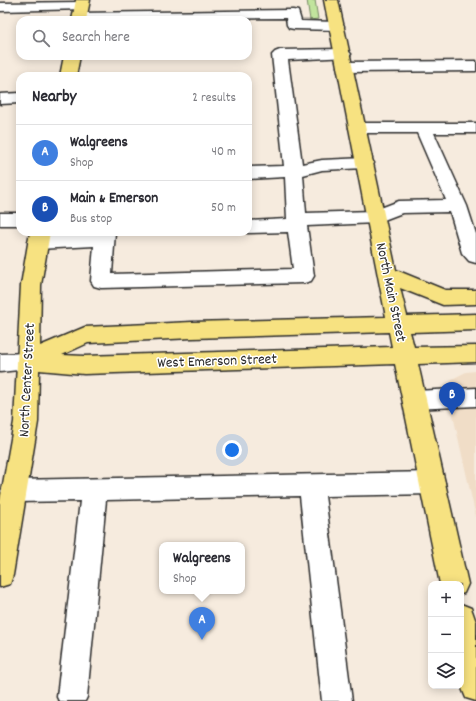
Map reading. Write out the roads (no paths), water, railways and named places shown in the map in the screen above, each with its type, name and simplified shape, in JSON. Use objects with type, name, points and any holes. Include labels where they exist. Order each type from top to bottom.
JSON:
[{"type":"main road","name":"North Main Street","points":[[331,0],[453,581]]},
{"type":"main road","points":[[69,72],[71,60]]},
{"type":"main road","name":"North Center Street","points":[[0,576],[26,422],[31,285],[39,237]]},
{"type":"main road","points":[[388,274],[443,298],[476,297]]},
{"type":"main road","name":"West Emerson Street","points":[[28,361],[84,335],[476,322]]},
{"type":"main road","name":"West Emerson Street","points":[[28,361],[84,365],[285,358],[476,354]]},
{"type":"main road","points":[[464,631],[476,688]]},
{"type":"street","points":[[0,7],[81,11],[293,14],[294,25],[337,26]]},
{"type":"street","points":[[39,237],[104,236],[101,281],[304,276],[297,223],[294,172],[280,55],[344,61],[476,66]]},
{"type":"street","points":[[0,99],[16,98]]},
{"type":"street","points":[[358,128],[476,128]]},
{"type":"street","points":[[424,128],[458,206],[472,253],[476,256]]},
{"type":"street","points":[[252,173],[294,172],[322,165],[365,163]]},
{"type":"street","points":[[252,227],[376,217],[400,207],[458,206]]},
{"type":"street","points":[[0,219],[16,219]]},
{"type":"street","name":"West Emerson Street","points":[[0,363],[28,361]]},
{"type":"street","points":[[415,400],[476,397]]},
{"type":"street","points":[[14,492],[433,483]]},
{"type":"street","points":[[311,486],[337,701]]},
{"type":"street","points":[[72,698],[94,490]]},
{"type":"place","name":"Main & Emerson","points":[[452,415]]},
{"type":"place","name":"Walgreens","points":[[202,640]]}]
